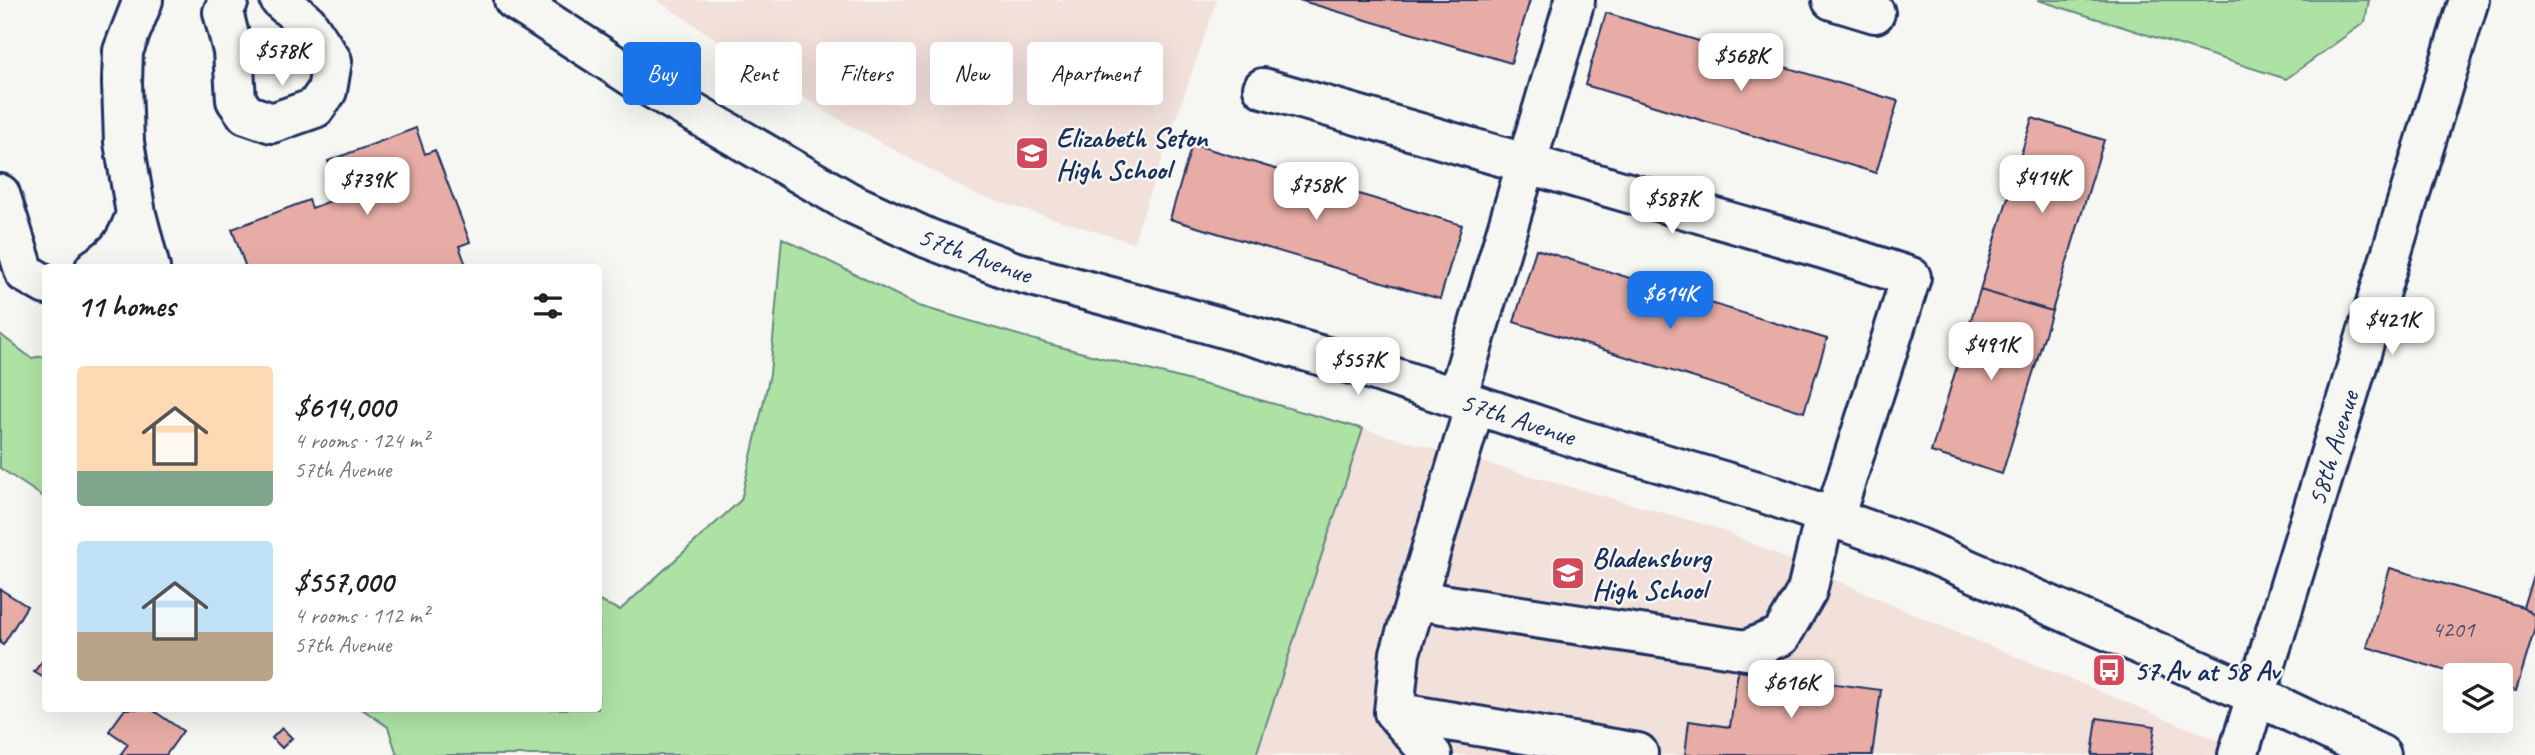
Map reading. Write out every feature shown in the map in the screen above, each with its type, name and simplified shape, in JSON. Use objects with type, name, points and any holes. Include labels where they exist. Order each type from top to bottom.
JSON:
[{"type":"street","points":[[142,0],[123,51],[122,83],[124,142],[136,214],[149,264]]},
{"type":"street","points":[[229,0],[223,12],[233,51],[236,100],[246,114],[272,123],[315,108],[327,91],[332,61],[307,23],[280,0]]},
{"type":"street","points":[[1432,755],[1394,712],[1400,653],[1416,600],[1526,164],[1576,0]]},
{"type":"street","points":[[1832,0],[1875,13]]},
{"type":"street","name":"58th Avenue","points":[[2238,755],[2469,0]]},
{"type":"street","name":"57th Avenue","points":[[531,5],[636,79],[849,202],[927,239],[1013,271],[1368,369],[1579,439],[1764,493],[1829,516],[1919,548],[2255,695],[2381,755]]},
{"type":"street","points":[[1264,88],[1811,245],[1911,277],[1829,516],[1807,591],[1781,636],[1746,650],[1416,600]]},
{"type":"street","points":[[0,194],[25,273],[42,283]]},
{"type":"street","points":[[102,264],[127,240],[136,214]]},
{"type":"street","points":[[1394,712],[1638,753]]},
{"type":"shaded area","name":"Elizabeth Seton High School","points":[[657,0],[1217,0],[1133,243],[974,194],[826,112],[802,96],[802,42],[720,42]]},
{"type":"shaded area","name":"Bladensburg High School","points":[[1363,429],[1714,527],[1927,620],[2254,755],[1256,755]]},
{"type":"green space","points":[[2038,0],[2369,0],[2365,22],[2286,79]]},
{"type":"green space","points":[[782,238],[919,306],[1363,429],[1256,755],[397,755],[388,727],[366,712],[602,712],[602,602],[620,610],[741,500],[770,374]]},
{"type":"green space","points":[[0,334],[31,358],[42,356],[42,496],[0,468]]},
{"type":"building","points":[[1299,0],[1530,0],[1511,63]]},
{"type":"building","points":[[1606,13],[1898,101],[1876,173],[1585,85]]},
{"type":"building","points":[[2032,118],[2104,140],[2052,311],[1980,290]]},
{"type":"building","points":[[416,128],[425,154],[435,150],[470,242],[459,246],[466,264],[245,264],[232,229],[309,200],[312,208],[341,197],[328,161]]},
{"type":"building","points":[[1192,144],[1462,225],[1440,299],[1170,219]]},
{"type":"building","points":[[1536,249],[1827,339],[1804,412],[1514,322]]},
{"type":"building","points":[[1980,290],[2052,311],[2002,474],[1931,452]]},
{"type":"building","points":[[2390,568],[2523,607],[2535,616],[2535,628],[2516,691],[2513,690],[2513,663],[2443,663],[2443,670],[2367,647]]},
{"type":"building","points":[[2535,569],[2535,616],[2523,607]]},
{"type":"building","points":[[0,589],[27,606],[3,645],[0,643]]},
{"type":"building","points":[[42,661],[42,677],[34,672]]},
{"type":"building","name":"Bladensburg High School","points":[[1738,671],[1881,690],[1872,755],[1685,755],[1689,721],[1730,727]]},
{"type":"building","points":[[123,712],[155,712],[183,731],[166,755],[120,755],[128,744],[109,731]]},
{"type":"building","points":[[2097,718],[2155,726],[2151,755],[2092,755]]},
{"type":"building","points":[[282,728],[292,738],[282,748],[272,738]]},
{"type":"place","name":"Elizabeth Seton High School","points":[[1032,153]]},
{"type":"place","name":"Bladensburg High School","points":[[1568,573]]},
{"type":"place","name":"57 Av at 58 Av","points":[[2109,670]]}]
